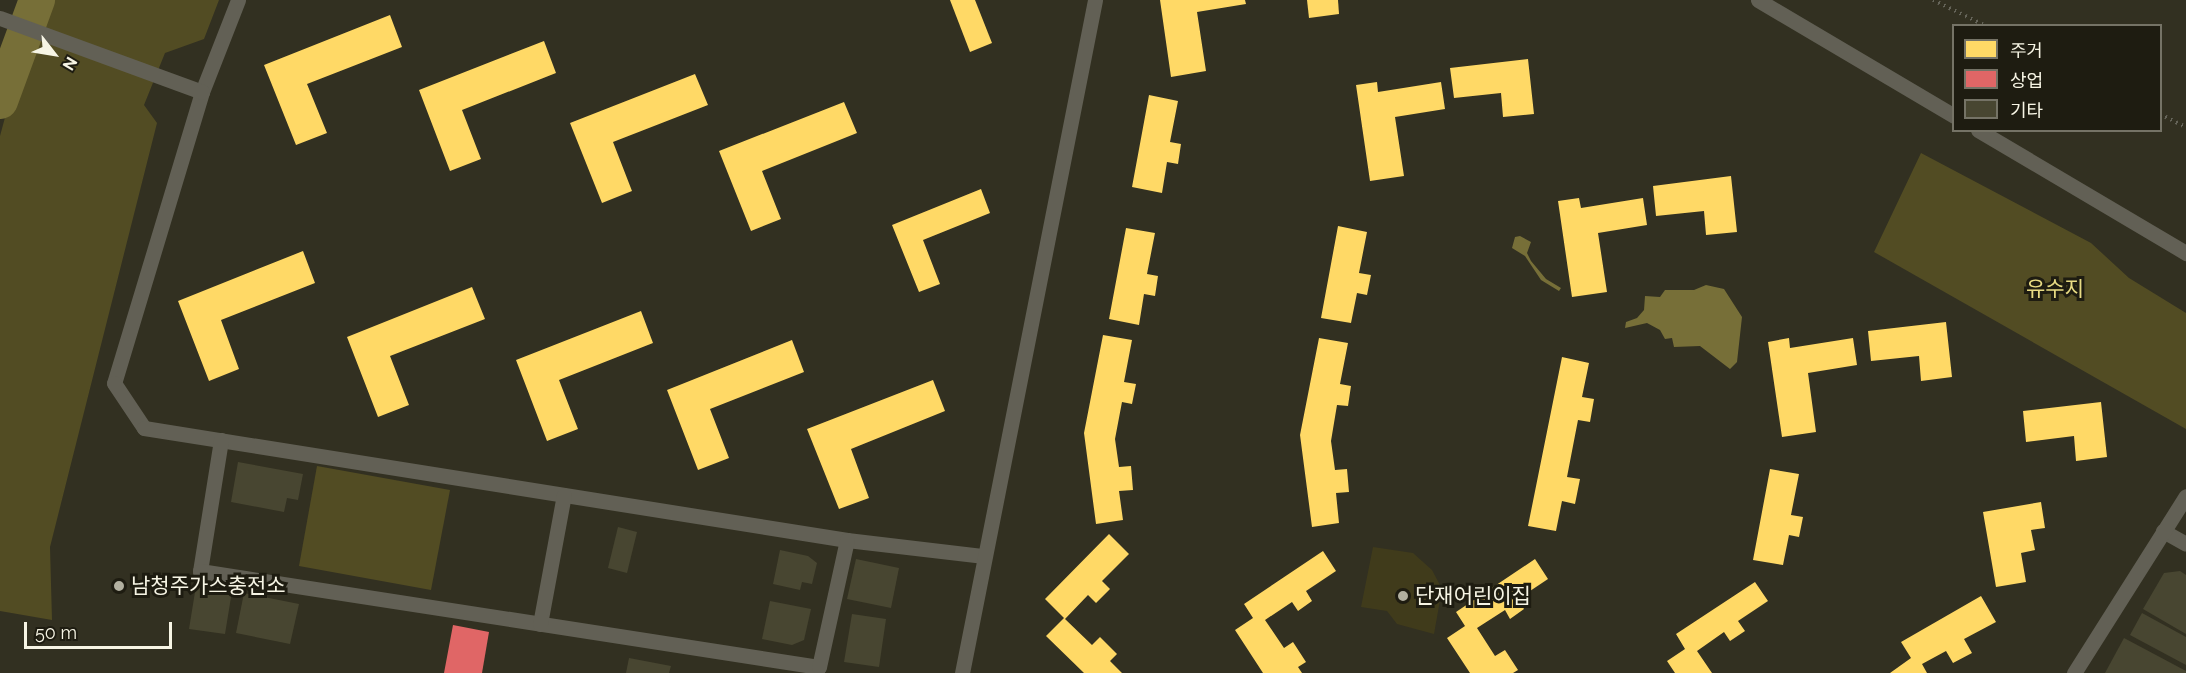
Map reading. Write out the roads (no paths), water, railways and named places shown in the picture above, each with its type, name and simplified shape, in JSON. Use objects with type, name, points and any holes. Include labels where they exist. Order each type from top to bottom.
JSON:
[{"type":"street","points":[[238,0],[202,92],[114,383],[144,428],[847,540],[984,556]]},
{"type":"street","points":[[962,673],[1095,0]]},
{"type":"street","points":[[1758,0],[1952,115]]},
{"type":"street","points":[[0,18],[202,92]]},
{"type":"street","points":[[1981,132],[2186,254]]},
{"type":"street","points":[[221,440],[200,571],[819,667],[847,540]]},
{"type":"street","points":[[540,624],[564,495]]},
{"type":"street","points":[[2073,673],[2186,496]]},
{"type":"street","points":[[2163,531],[2186,544]]},
{"type":"waterway","points":[[0,101],[37,0]]},
{"type":"place","name":"남청주가스충전소","points":[[119,586]]},
{"type":"place","name":"단재어린이집","points":[[1403,596]]},
{"type":"park label","name":"유수지","points":[[2055,289]]}]
